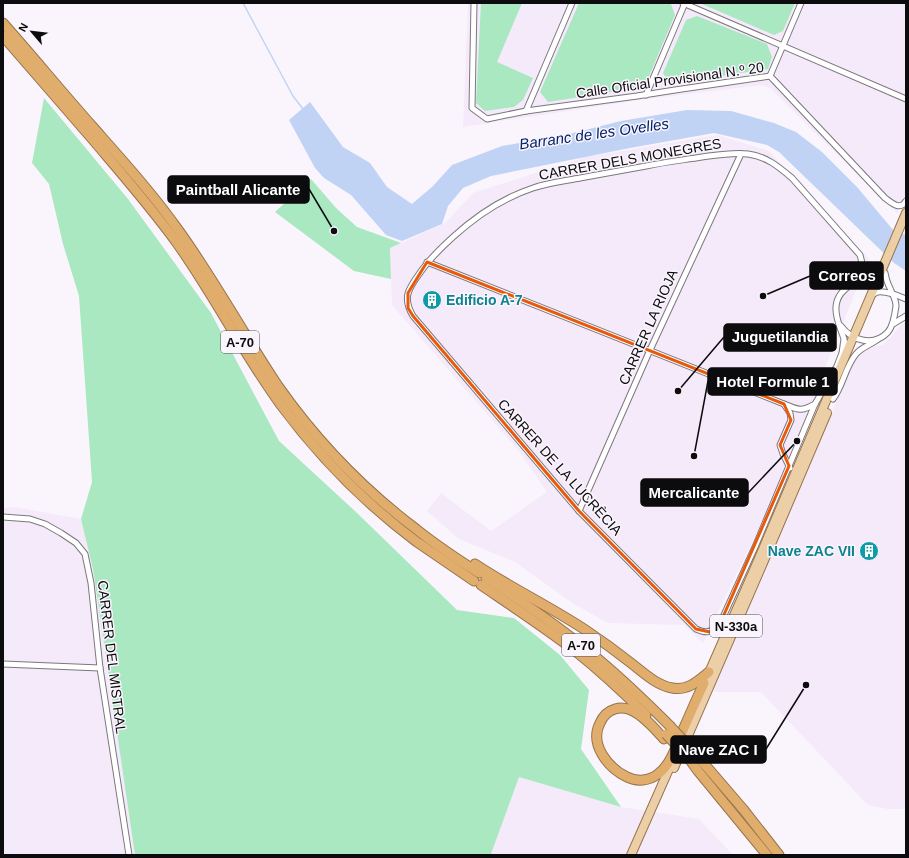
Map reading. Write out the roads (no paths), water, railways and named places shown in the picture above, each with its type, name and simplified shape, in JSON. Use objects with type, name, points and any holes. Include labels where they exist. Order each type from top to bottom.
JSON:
[{"type":"highway","name":"A-70","points":[[3,23],[39,71],[126,177],[176,242],[267,384],[315,448],[362,495],[417,542],[531,608],[586,649],[630,687],[667,733],[691,759],[698,771],[767,855]]},
{"type":"highway","name":"A-70","points":[[3,36],[39,71],[113,149],[159,205],[215,284],[279,386],[330,451],[367,487],[415,528],[479,579]]},
{"type":"highway","points":[[367,487],[408,518],[485,571],[586,630],[661,685],[675,689],[684,688],[692,685],[709,672]]},
{"type":"highway","points":[[691,759],[667,733],[632,710],[626,708],[613,710],[606,714],[602,718],[597,733],[598,742],[602,753],[606,761],[615,770],[630,779],[645,780],[652,778],[668,763],[696,699],[704,683]]},
{"type":"highway","name":"A-70","points":[[691,759],[707,766],[779,855]]},
{"type":"highway","points":[[707,766],[731,787],[785,855]]},
{"type":"main road","name":"N-330a","points":[[636,855],[833,399],[855,338],[903,227],[906,213]]},
{"type":"main road","name":"N-330a","points":[[631,855],[671,766],[704,683],[759,558],[840,364],[855,338]]},
{"type":"street","name":"Calle Oficial Provisional N.º 20","points":[[474,3],[472,108],[486,120],[526,111],[646,95],[770,76],[885,198],[894,205],[899,206],[904,204],[906,201]]},
{"type":"street","points":[[526,111],[572,3]]},
{"type":"street","points":[[646,95],[684,3],[906,99]]},
{"type":"street","points":[[770,76],[801,3]]},
{"type":"street","name":"CARRER DELS MONEGRES","points":[[407,301],[411,285],[427,262],[478,216],[520,193],[546,184],[658,164],[726,154],[748,154],[765,158],[780,167],[792,178],[860,255],[862,262],[860,275],[841,293],[837,299],[837,321]]},
{"type":"street","name":"CARRER LA RIOJA","points":[[579,511],[650,350],[741,154]]},
{"type":"street","points":[[427,262],[796,409],[806,409],[815,404]]},
{"type":"street","points":[[833,399],[837,394],[850,363],[857,354],[864,347],[872,344],[888,332],[893,324],[896,305],[885,270],[861,282],[851,284]]},
{"type":"street","points":[[875,293],[893,295],[906,299]]},
{"type":"street","name":"CARRER DE LA LUCRÈCIA","points":[[407,301],[408,308],[413,316],[579,511],[696,629],[704,632],[710,632],[719,626],[745,569]]},
{"type":"street","points":[[893,324],[906,316]]},
{"type":"street","points":[[837,321],[845,331],[855,338],[861,340],[879,339]]},
{"type":"street","points":[[837,321],[844,339],[846,353]]},
{"type":"street","points":[[745,569],[815,404],[840,364],[844,339]]},
{"type":"street","points":[[784,404],[790,413],[791,420],[780,445],[793,478]]},
{"type":"street","points":[[761,532],[782,503]]},
{"type":"street","name":"CARRER DEL MISTRAL","points":[[3,517],[30,519],[45,524],[62,533],[76,543],[85,554],[92,583],[100,668],[129,855]]},
{"type":"street","points":[[745,569],[759,558],[755,552],[755,547]]},
{"type":"street","points":[[3,664],[100,668]]},
{"type":"water","points":[[310,102],[343,147],[370,163],[387,187],[412,204],[433,186],[452,165],[502,146],[565,135],[621,121],[687,110],[731,111],[774,123],[796,132],[822,152],[857,187],[894,231],[906,235],[906,271],[894,263],[779,152],[767,145],[714,133],[491,176],[463,188],[448,206],[442,224],[402,241],[386,235],[351,195],[324,178],[315,168],[289,120]]},
{"type":"waterway","name":"Barranc de les Ovelles","points":[[243,3],[293,96],[303,109]]},
{"type":"place","name":"Paintball Alicante","points":[[334,231]]},
{"type":"place","name":"Correos","points":[[763,296]]},
{"type":"place","name":"Edificio A-7","points":[[432,300]]},
{"type":"place","name":"Juguetilandia","points":[[678,391]]},
{"type":"place","name":"Mercalicante","points":[[797,441]]},
{"type":"place","name":"Hotel Formule 1","points":[[694,456]]},
{"type":"place","name":"Nave ZAC VII","points":[[869,551]]},
{"type":"place","name":"Nave ZAC I","points":[[806,685]]}]
